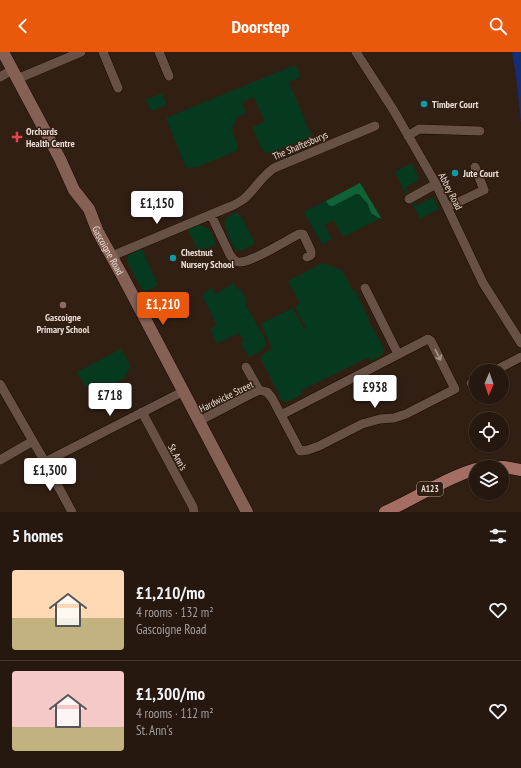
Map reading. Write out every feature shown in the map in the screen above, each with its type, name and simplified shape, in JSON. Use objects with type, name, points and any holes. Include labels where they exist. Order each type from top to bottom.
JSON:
[{"type":"main road","points":[[509,468],[521,470]]},
{"type":"main road","name":"A123","points":[[386,512],[452,477],[469,471]]},
{"type":"main road","points":[[509,474],[521,476]]},
{"type":"main road","name":"A123","points":[[401,512],[469,478]]},
{"type":"street","name":"Gascoigne Road","points":[[3,52],[62,164],[74,190],[90,208],[94,222],[247,512]]},
{"type":"street","points":[[0,77],[15,74],[81,52]]},
{"type":"street","points":[[103,52],[118,88]]},
{"type":"street","points":[[159,52],[169,76]]},
{"type":"street","name":"Abbey Road","points":[[356,52],[380,88],[436,184],[483,283],[521,343]]},
{"type":"street","name":"The Shaftesburys","points":[[112,256],[239,202],[245,198],[263,177],[274,168],[375,126]]},
{"type":"street","points":[[408,136],[419,129],[480,131]]},
{"type":"street","points":[[448,207],[484,190],[475,167]]},
{"type":"street","points":[[409,198],[436,184]]},
{"type":"street","points":[[211,215],[230,255],[238,262],[253,258],[299,234],[303,234],[311,251],[311,255],[307,257]]},
{"type":"street","points":[[281,414],[398,354],[365,288]]},
{"type":"street","name":"Hardwicke Street","points":[[199,421],[259,390],[267,392],[281,414],[300,451],[308,450],[320,446],[362,424],[380,419],[394,418],[406,414],[455,389],[431,341],[428,340],[398,354]]},
{"type":"street","points":[[508,364],[521,357]]},
{"type":"street","points":[[246,367],[259,390]]},
{"type":"street","points":[[0,384],[46,462],[72,512]]},
{"type":"street","points":[[46,462],[184,391]]},
{"type":"street","name":"St. Ann's","points":[[142,412],[194,512]]},
{"type":"street","points":[[0,460],[33,441]]},
{"type":"green space","points":[[295,65],[301,77],[289,82],[312,137],[269,153],[262,150],[252,127],[265,122],[254,97],[242,102],[246,113],[237,117],[232,131],[238,146],[236,151],[198,167],[186,168],[166,118]]},
{"type":"green space","points":[[162,93],[167,105],[151,111],[146,100]]},
{"type":"green space","points":[[412,163],[419,180],[406,187],[409,193],[406,194],[395,172]]},
{"type":"green space","points":[[360,183],[381,218],[343,237],[334,220],[324,225],[332,239],[322,244],[304,212]]},
{"type":"green space","points":[[360,183],[381,218],[371,213],[368,204],[359,194],[356,194],[333,206],[329,205],[326,201]]},
{"type":"green space","points":[[433,197],[439,209],[420,219],[411,201],[413,201],[416,206]]},
{"type":"green space","points":[[233,213],[238,213],[241,216],[255,243],[243,250],[234,249],[225,227],[225,219]]},
{"type":"green space","points":[[196,225],[207,228],[213,236],[216,244],[199,252],[188,230]]},
{"type":"green space","points":[[142,249],[158,285],[144,293],[127,262],[127,257],[129,255]]},
{"type":"green space","points":[[323,263],[343,271],[352,290],[355,290],[369,319],[368,320],[384,348],[384,354],[371,361],[369,357],[304,389],[301,393],[302,395],[286,402],[282,401],[260,357],[272,348],[261,324],[293,308],[304,329],[306,328],[295,307],[300,304],[288,281]]},
{"type":"green space","points":[[234,283],[237,290],[240,288],[247,301],[244,302],[266,341],[263,349],[249,357],[241,343],[244,341],[239,333],[217,344],[210,329],[217,325],[202,295],[212,288],[215,294]]},
{"type":"green space","points":[[121,349],[130,365],[125,378],[98,392],[85,386],[77,372]]},
{"type":"water","points":[[512,52],[521,52],[521,123],[516,75]]},
{"type":"place","name":"Timber Court","points":[[424,104]]},
{"type":"place","name":"Orchards Health Centre","points":[[17,137]]},
{"type":"place","name":"Jute Court","points":[[455,173]]},
{"type":"place","name":"Chestnut Nursery School","points":[[173,258]]},
{"type":"place","name":"Gascoigne Primary School","points":[[63,305]]}]
